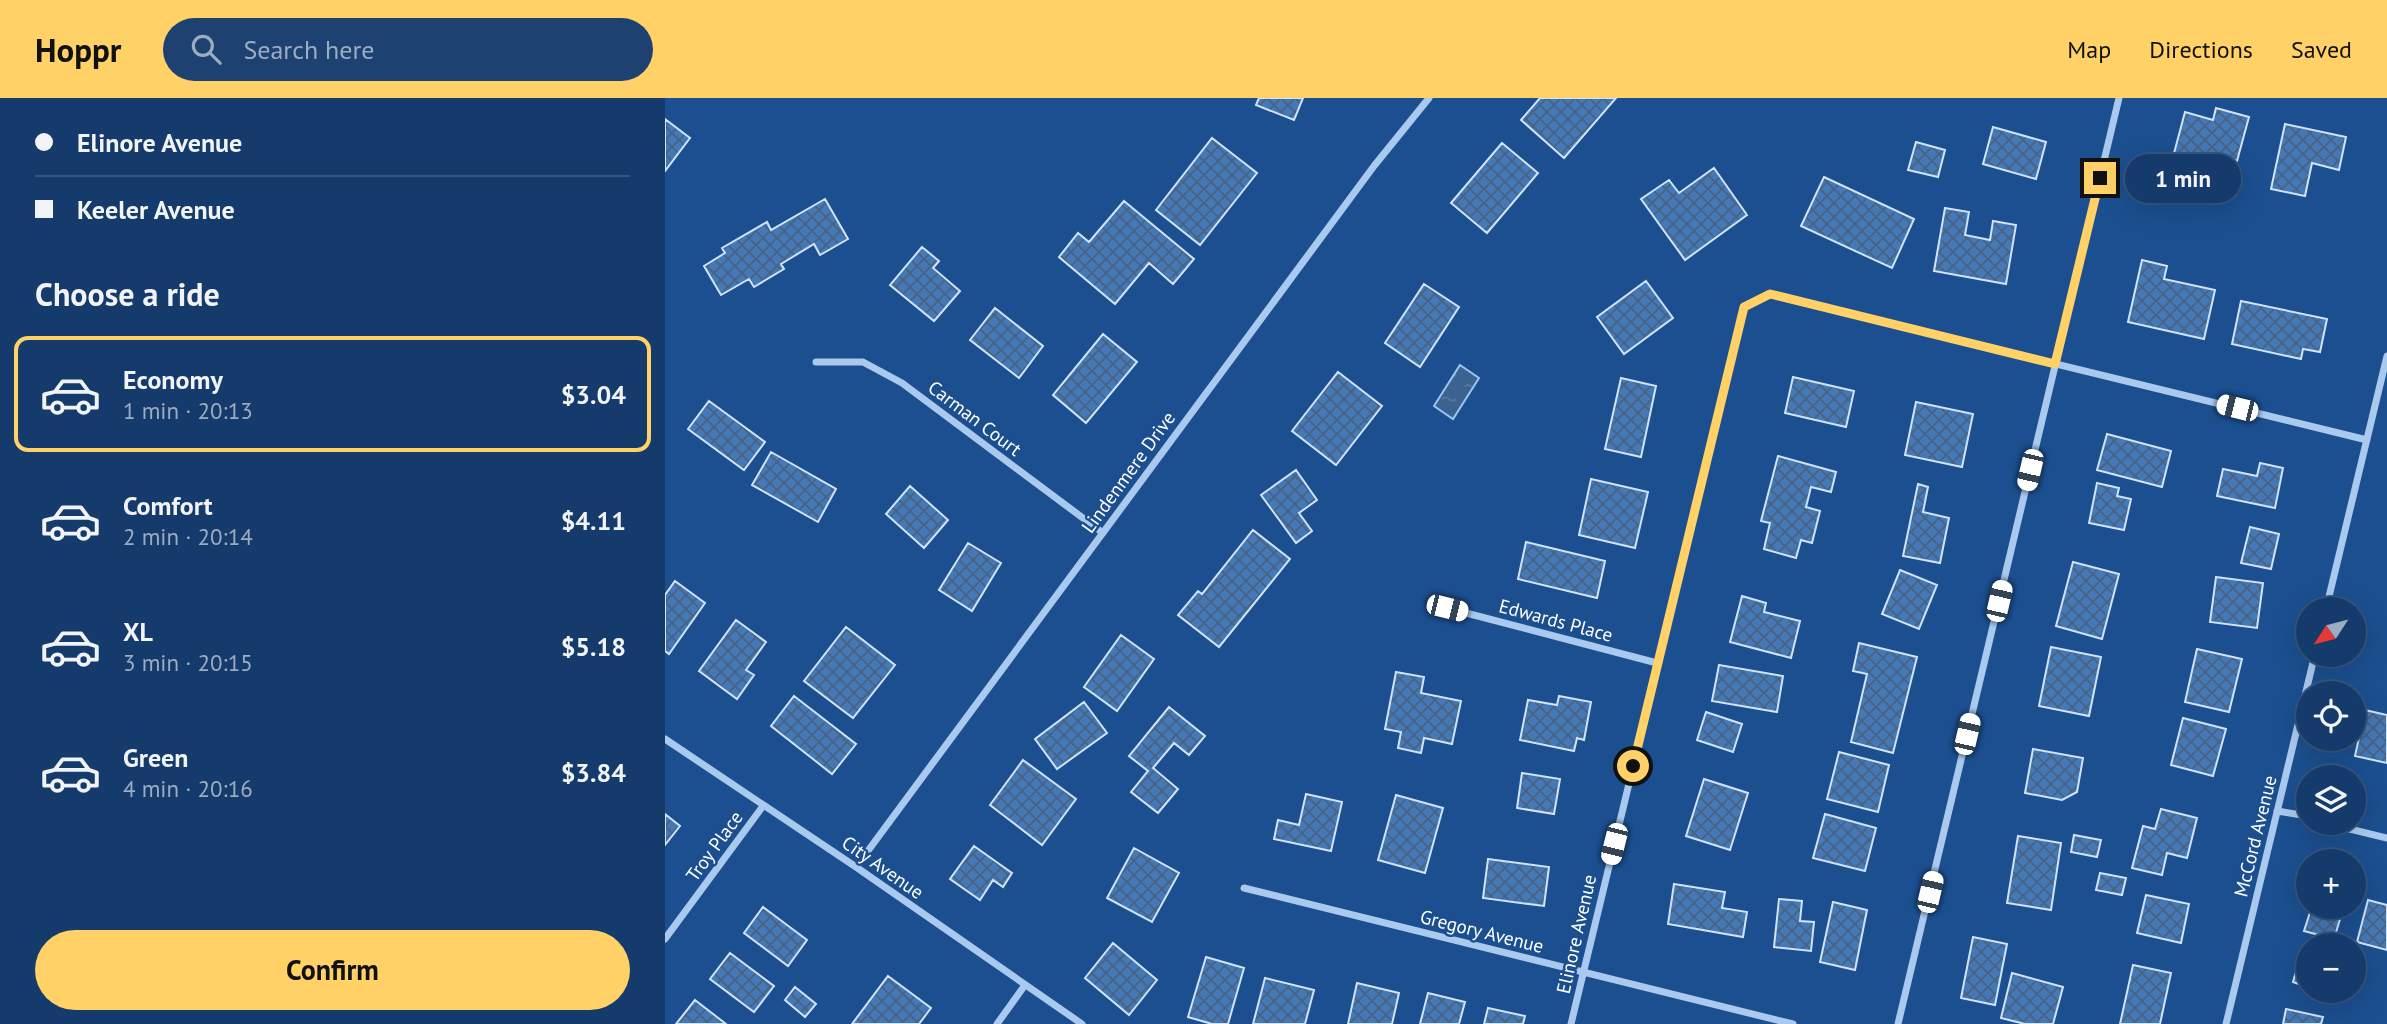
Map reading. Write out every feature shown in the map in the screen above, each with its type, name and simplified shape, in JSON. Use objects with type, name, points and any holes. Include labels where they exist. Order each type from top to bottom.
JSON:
[{"type":"street","name":"Lindenmere Drive","points":[[856,867],[1374,166],[1429,98]]},
{"type":"street","points":[[1898,1024],[2119,98]]},
{"type":"street","name":"Elinore Avenue","points":[[1571,1024],[1744,307],[1770,294],[2055,364]]},
{"type":"street","points":[[2329,597],[2387,356]]},
{"type":"street","name":"Carman Court","points":[[816,362],[863,362],[902,383],[1103,533]]},
{"type":"street","points":[[2055,364],[2367,440]]},
{"type":"street","name":"Edwards Place","points":[[1447,608],[1657,663]]},
{"type":"street","name":"McCord Avenue","points":[[2226,1024],[2312,667]]},
{"type":"street","name":"City Avenue","points":[[665,739],[1082,1024]]},
{"type":"street","name":"Troy Place","points":[[665,939],[763,806]]},
{"type":"street","points":[[2277,811],[2296,814]]},
{"type":"street","points":[[2366,833],[2387,838]]},
{"type":"street","name":"Gregory Avenue","points":[[1244,888],[1793,1024]]},
{"type":"street","points":[[997,1024],[1025,985]]},
{"type":"water","points":[[1460,365],[1479,378],[1453,419],[1434,406]]},
{"type":"building","points":[[1259,98],[1303,98],[1294,120],[1256,105]]},
{"type":"building","points":[[1540,98],[1616,98],[1564,158],[1521,120]]},
{"type":"building","points":[[2216,108],[2249,117],[2237,161],[2207,153],[2195,196],[2165,187],[2185,112],[2213,120]]},
{"type":"building","points":[[665,119],[690,138],[665,171]]},
{"type":"building","points":[[2285,124],[2346,137],[2339,170],[2312,163],[2305,196],[2271,189]]},
{"type":"building","points":[[1993,127],[2046,142],[2036,179],[1983,164]]},
{"type":"building","points":[[1212,138],[1257,173],[1200,245],[1156,210]]},
{"type":"building","points":[[1916,142],[1945,150],[1938,177],[1908,170]]},
{"type":"building","points":[[1502,143],[1538,173],[1487,233],[1451,203]]},
{"type":"building","points":[[1714,168],[1747,215],[1685,260],[1641,199],[1669,180],[1679,193]]},
{"type":"building","points":[[1824,177],[1914,219],[1892,268],[1801,226]]},
{"type":"building","points":[[825,199],[848,239],[820,255],[814,244],[781,264],[784,269],[754,287],[749,279],[721,295],[704,266],[725,253],[722,248],[767,222],[771,230]]},
{"type":"building","points":[[1124,201],[1194,259],[1173,284],[1149,263],[1115,304],[1059,257],[1078,233],[1089,242]]},
{"type":"building","points":[[1945,208],[1969,212],[1965,235],[1990,240],[1993,221],[2016,225],[2006,284],[1934,271]]},
{"type":"building","points":[[922,247],[939,261],[933,268],[960,291],[934,321],[890,285]]},
{"type":"building","points":[[2142,260],[2167,266],[2164,279],[2215,290],[2204,339],[2128,322]]},
{"type":"building","points":[[1646,281],[1673,318],[1624,354],[1597,317]]},
{"type":"building","points":[[1424,284],[1459,307],[1420,367],[1385,343]]},
{"type":"building","points":[[2241,301],[2327,319],[2320,352],[2303,349],[2301,359],[2232,344]]},
{"type":"building","points":[[995,308],[1043,346],[1019,378],[970,340]]},
{"type":"building","points":[[1103,334],[1137,362],[1086,423],[1053,395]]},
{"type":"building","points":[[1338,372],[1382,406],[1336,465],[1292,431]]},
{"type":"building","points":[[1793,377],[1854,391],[1846,427],[1785,413]]},
{"type":"building","points":[[1621,378],[1656,386],[1641,457],[1605,449]]},
{"type":"building","points":[[709,401],[765,442],[744,470],[688,429]]},
{"type":"building","points":[[1916,402],[1973,414],[1962,467],[1905,455]]},
{"type":"building","points":[[2107,434],[2171,451],[2162,487],[2097,470]]},
{"type":"building","points":[[771,452],[836,489],[818,522],[752,485]]},
{"type":"building","points":[[1778,456],[1836,472],[1831,492],[1811,487],[1806,507],[1820,511],[1812,543],[1801,540],[1796,558],[1764,549],[1770,523],[1761,521]]},
{"type":"building","points":[[2260,463],[2283,468],[2275,508],[2217,496],[2223,469],[2257,476]]},
{"type":"building","points":[[1296,470],[1317,500],[1299,513],[1312,531],[1296,543],[1261,495]]},
{"type":"building","points":[[1591,479],[1648,492],[1635,548],[1579,535]]},
{"type":"building","points":[[2097,483],[2119,488],[2117,496],[2131,499],[2124,530],[2089,523]]},
{"type":"building","points":[[1918,484],[1928,487],[1923,512],[1949,518],[1940,563],[1903,556]]},
{"type":"building","points":[[910,486],[948,520],[924,548],[886,514]]},
{"type":"building","points":[[2250,527],[2279,534],[2271,569],[2241,563]]},
{"type":"building","points":[[1253,530],[1290,559],[1219,647],[1178,615],[1198,591],[1202,594]]},
{"type":"building","points":[[1526,542],[1605,561],[1597,598],[1518,579]]},
{"type":"building","points":[[968,543],[1001,563],[972,611],[939,590]]},
{"type":"building","points":[[2073,562],[2119,574],[2102,639],[2056,626]]},
{"type":"building","points":[[1900,570],[1937,585],[1919,629],[1882,614]]},
{"type":"building","points":[[2216,577],[2263,583],[2257,628],[2210,622]]},
{"type":"building","points":[[675,581],[705,603],[669,654],[665,651],[665,595]]},
{"type":"building","points":[[1742,596],[1766,603],[1764,612],[1800,621],[1791,658],[1730,642]]},
{"type":"building","points":[[736,620],[766,642],[746,670],[754,675],[737,699],[699,671]]},
{"type":"building","points":[[846,627],[895,665],[853,718],[804,681]]},
{"type":"building","points":[[1121,635],[1154,659],[1117,711],[1084,687]]},
{"type":"building","points":[[1859,643],[1917,657],[1893,753],[1851,742],[1867,674],[1853,671]]},
{"type":"building","points":[[2051,647],[2101,657],[2089,716],[2039,706]]},
{"type":"building","points":[[2197,649],[2242,659],[2229,712],[2185,702]]},
{"type":"building","points":[[1719,665],[1783,676],[1777,712],[1712,701]]},
{"type":"building","points":[[1396,672],[1424,677],[1421,693],[1461,701],[1452,744],[1424,738],[1421,753],[1398,748],[1401,732],[1385,729]]},
{"type":"building","points":[[794,696],[856,744],[832,774],[771,726]]},
{"type":"building","points":[[1559,696],[1591,702],[1584,740],[1577,738],[1574,751],[1520,740],[1528,700],[1557,705]]},
{"type":"building","points":[[1084,702],[1107,733],[1057,769],[1035,739]]},
{"type":"building","points":[[1169,707],[1205,736],[1189,755],[1174,743],[1153,768],[1178,789],[1158,813],[1131,792],[1148,771],[1129,756]]},
{"type":"building","points":[[2366,710],[2387,715],[2387,763],[2355,756],[2356,751],[2366,751]]},
{"type":"building","points":[[1706,712],[1742,724],[1733,752],[1697,740]]},
{"type":"building","points":[[2183,718],[2226,729],[2213,776],[2171,765]]},
{"type":"building","points":[[2033,749],[2083,758],[2077,792],[2062,800],[2025,793]]},
{"type":"building","points":[[1839,752],[1889,765],[1878,812],[1827,799]]},
{"type":"building","points":[[1023,760],[1076,799],[1042,845],[990,805]]},
{"type":"building","points":[[1522,773],[1560,779],[1554,814],[1517,808]]},
{"type":"building","points":[[1704,779],[1748,793],[1730,850],[1686,836]]},
{"type":"building","points":[[1306,794],[1342,802],[1331,851],[1274,839],[1278,820],[1299,825]]},
{"type":"building","points":[[1396,795],[1443,808],[1425,873],[1378,860]]},
{"type":"building","points":[[2161,809],[2197,818],[2187,858],[2167,853],[2162,875],[2132,868],[2143,826],[2155,829]]},
{"type":"building","points":[[665,814],[680,826],[665,845]]},
{"type":"building","points":[[1825,814],[1876,828],[1865,871],[1813,858]]},
{"type":"building","points":[[2074,835],[2101,840],[2097,857],[2071,852]]},
{"type":"building","points":[[2018,836],[2061,843],[2051,910],[2007,903]]},
{"type":"building","points":[[974,846],[1012,873],[1003,887],[993,880],[980,900],[950,879]]},
{"type":"building","points":[[1134,848],[1179,873],[1152,922],[1107,898]]},
{"type":"building","points":[[1488,859],[1549,867],[1544,906],[1483,898]]},
{"type":"building","points":[[2100,873],[2126,878],[2122,895],[2096,890]]},
{"type":"building","points":[[1674,884],[1725,892],[1722,908],[1747,912],[1743,937],[1668,924]]},
{"type":"building","points":[[2146,895],[2189,904],[2181,943],[2137,933]]},
{"type":"building","points":[[1779,899],[1802,901],[1800,921],[1814,922],[1811,951],[1774,947]]},
{"type":"building","points":[[2368,900],[2387,905],[2387,950],[2366,944],[2366,933],[2359,933],[2363,919],[2366,919]]},
{"type":"building","points":[[1833,902],[1867,910],[1855,970],[1820,962]]},
{"type":"building","points":[[763,907],[807,940],[788,966],[744,933]]},
{"type":"building","points":[[2308,919],[2340,919],[2336,933],[2304,931]]},
{"type":"building","points":[[1973,937],[2007,944],[1995,1005],[1961,998]]},
{"type":"building","points":[[1113,943],[1157,980],[1129,1015],[1085,978]]},
{"type":"building","points":[[730,953],[774,986],[754,1012],[710,979]]},
{"type":"building","points":[[1206,957],[1244,968],[1228,1024],[1212,1024],[1188,1017]]},
{"type":"building","points":[[2133,965],[2171,973],[2160,1024],[2120,1024]]},
{"type":"building","points":[[2012,973],[2063,987],[2053,1024],[2025,1024],[2001,1018]]},
{"type":"building","points":[[888,976],[931,1008],[919,1024],[852,1024]]},
{"type":"building","points":[[1265,978],[1314,990],[1305,1024],[1253,1024]]},
{"type":"building","points":[[1357,983],[1399,993],[1392,1024],[1348,1024]]},
{"type":"building","points":[[795,987],[816,1004],[805,1017],[785,1000]]},
{"type":"building","points":[[1428,993],[1465,1002],[1459,1024],[1420,1024]]},
{"type":"building","points":[[695,1000],[726,1024],[676,1024]]},
{"type":"building","points":[[1488,1008],[1525,1016],[1523,1024],[1484,1024]]},
{"type":"building","points":[[2286,1009],[2323,1017],[2321,1024],[2283,1024]]},
{"type":"route","points":[[1633,766],[1744,307],[1770,294],[2055,364],[2100,178]]}]
